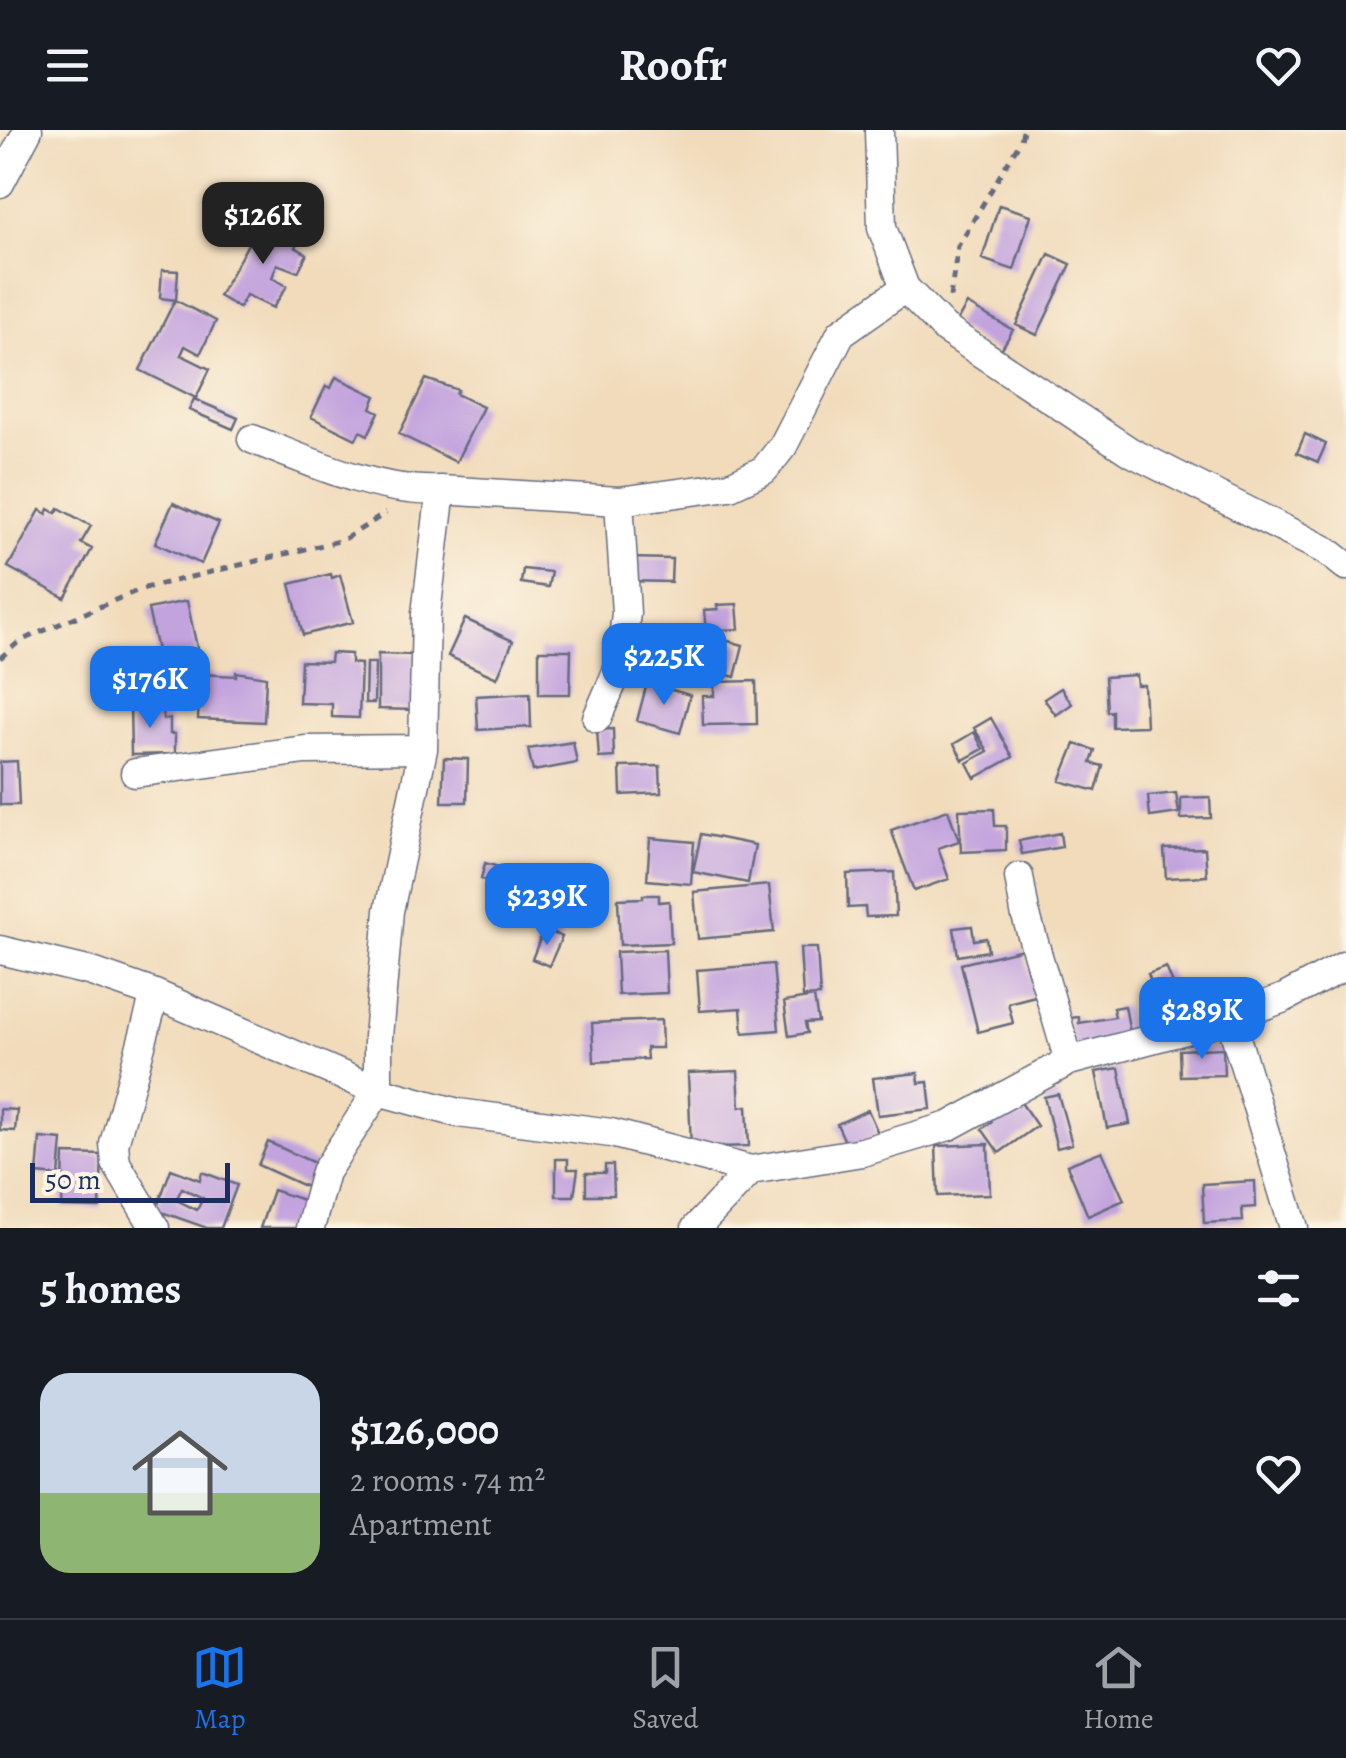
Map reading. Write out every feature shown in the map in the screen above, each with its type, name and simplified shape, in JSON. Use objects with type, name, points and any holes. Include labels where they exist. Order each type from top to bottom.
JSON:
[{"type":"street","points":[[0,183],[28,130]]},
{"type":"street","points":[[879,130],[882,228],[905,288],[945,330],[1129,451],[1327,551],[1346,566]]},
{"type":"street","points":[[252,439],[332,470],[431,490],[619,500],[730,486],[764,470],[783,446],[841,334],[905,288]]},
{"type":"street","points":[[310,1228],[325,1172],[378,1091],[378,1038],[390,911],[423,749],[431,490]]},
{"type":"street","points":[[597,718],[620,664],[626,613],[619,500]]},
{"type":"street","points":[[135,773],[304,750],[423,749]]},
{"type":"street","points":[[1019,877],[1069,1061]]},
{"type":"street","points":[[0,950],[92,972],[155,994],[378,1091],[458,1113],[611,1133],[751,1170],[862,1152],[949,1126],[1069,1061],[1230,1018],[1284,998],[1346,965]]},
{"type":"street","points":[[155,994],[114,1144],[116,1164],[155,1228]]},
{"type":"street","points":[[1230,1018],[1294,1228]]},
{"type":"street","points":[[696,1228],[751,1170]]},
{"type":"path","points":[[945,330],[958,246],[1023,130]]},
{"type":"path","points":[[0,658],[20,641],[141,589],[343,540],[431,490]]},
{"type":"building","points":[[999,205],[1031,215],[1014,270],[982,259]]},
{"type":"building","points":[[261,221],[299,240],[295,247],[307,254],[298,272],[277,264],[272,278],[287,286],[273,308],[246,295],[239,308],[219,296]]},
{"type":"building","points":[[1049,254],[1071,264],[1037,335],[1016,325]]},
{"type":"building","points":[[162,270],[178,271],[176,300],[160,298]]},
{"type":"building","points":[[175,300],[216,321],[200,354],[185,346],[181,355],[210,369],[196,398],[140,370]]},
{"type":"building","points":[[967,304],[1013,330],[999,353],[954,326]]},
{"type":"building","points":[[336,377],[376,396],[371,408],[379,412],[368,435],[360,431],[356,439],[311,417],[326,386],[331,388]]},
{"type":"building","points":[[426,379],[458,390],[456,394],[483,407],[456,462],[399,434]]},
{"type":"building","points":[[194,399],[238,418],[233,429],[189,410]]},
{"type":"building","points":[[1305,434],[1326,444],[1318,462],[1297,453]]},
{"type":"building","points":[[173,503],[219,523],[201,564],[155,543]]},
{"type":"building","points":[[59,508],[91,526],[81,543],[92,549],[65,598],[8,567],[40,510],[47,514],[49,509],[56,513]]},
{"type":"building","points":[[628,558],[672,559],[671,582],[627,581]]},
{"type":"building","points":[[523,569],[551,572],[548,587],[521,583]]},
{"type":"building","points":[[331,574],[332,578],[340,575],[353,622],[303,635],[290,584]]},
{"type":"building","points":[[187,601],[198,652],[159,660],[148,609]]},
{"type":"building","points":[[737,604],[739,629],[706,631],[704,610]]},
{"type":"building","points":[[465,619],[513,641],[497,678],[448,656]]},
{"type":"building","points":[[698,633],[743,645],[735,677],[690,665]]},
{"type":"building","points":[[539,650],[571,650],[570,694],[539,694]]},
{"type":"building","points":[[331,653],[351,654],[351,663],[361,664],[359,718],[332,717],[332,704],[299,703],[301,661],[330,662]]},
{"type":"building","points":[[378,654],[416,655],[415,710],[378,709]]},
{"type":"building","points":[[366,663],[375,663],[374,703],[365,703]]},
{"type":"building","points":[[236,672],[266,677],[264,722],[198,719],[200,674],[236,676]]},
{"type":"building","points":[[1136,675],[1137,685],[1144,685],[1146,726],[1112,727],[1105,677]]},
{"type":"building","points":[[756,681],[757,724],[703,725],[702,696],[714,696],[714,682]]},
{"type":"building","points":[[647,683],[690,695],[680,733],[637,721]]},
{"type":"building","points":[[1061,688],[1072,704],[1056,715],[1044,699]]},
{"type":"building","points":[[530,693],[531,727],[478,730],[476,696]]},
{"type":"building","points":[[162,703],[163,719],[170,719],[170,734],[175,734],[175,754],[131,755],[130,704]]},
{"type":"building","points":[[991,718],[1013,757],[975,778],[967,763],[988,751],[974,728]]},
{"type":"building","points":[[613,729],[614,757],[599,758],[597,730]]},
{"type":"building","points":[[974,732],[983,749],[963,760],[954,744]]},
{"type":"building","points":[[573,742],[577,763],[533,771],[528,749]]},
{"type":"building","points":[[1075,744],[1095,750],[1091,763],[1103,766],[1096,791],[1060,781]]},
{"type":"building","points":[[444,758],[468,759],[467,802],[442,802]]},
{"type":"building","points":[[17,761],[19,805],[0,805],[0,762]]},
{"type":"building","points":[[660,766],[661,793],[621,795],[620,767]]},
{"type":"building","points":[[1176,793],[1179,813],[1150,817],[1148,796]]},
{"type":"building","points":[[1210,797],[1211,818],[1181,819],[1181,798]]},
{"type":"building","points":[[994,809],[995,826],[1006,826],[1006,850],[961,852],[959,810]]},
{"type":"building","points":[[948,810],[959,841],[938,848],[949,879],[914,891],[891,830]]},
{"type":"building","points":[[1060,833],[1062,847],[1022,854],[1019,841]]},
{"type":"building","points":[[701,834],[755,845],[748,883],[693,872]]},
{"type":"building","points":[[650,838],[694,842],[691,884],[647,880]]},
{"type":"building","points":[[1205,848],[1207,876],[1166,878],[1164,849]]},
{"type":"building","points":[[485,863],[499,867],[495,882],[481,879]]},
{"type":"building","points":[[894,872],[896,916],[866,917],[865,907],[848,908],[847,874]]},
{"type":"building","points":[[769,885],[774,932],[698,939],[694,892]]},
{"type":"building","points":[[659,895],[659,902],[669,901],[671,943],[620,945],[618,899]]},
{"type":"building","points":[[972,926],[974,940],[986,938],[988,951],[958,956],[954,928]]},
{"type":"building","points":[[544,929],[562,937],[549,966],[532,959]]},
{"type":"building","points":[[800,948],[817,948],[820,996],[803,997]]},
{"type":"building","points":[[1023,949],[1035,996],[1008,1003],[1013,1023],[978,1032],[961,964]]},
{"type":"building","points":[[665,950],[667,993],[618,995],[616,952]]},
{"type":"building","points":[[773,964],[779,1030],[743,1033],[741,1008],[700,1011],[697,970]]},
{"type":"building","points":[[1166,967],[1175,989],[1157,996],[1148,974]]},
{"type":"building","points":[[814,997],[818,1022],[805,1023],[807,1033],[789,1036],[784,1002]]},
{"type":"building","points":[[1125,1006],[1131,1038],[1073,1047],[1069,1018],[1079,1017],[1079,1023],[1115,1017],[1113,1008]]},
{"type":"building","points":[[661,1020],[662,1048],[646,1048],[647,1059],[594,1062],[592,1023]]},
{"type":"building","points":[[1223,1048],[1224,1075],[1180,1076],[1179,1050]]},
{"type":"building","points":[[1119,1068],[1130,1124],[1107,1128],[1096,1072]]},
{"type":"building","points":[[738,1071],[740,1107],[747,1106],[749,1146],[691,1148],[688,1073]]},
{"type":"building","points":[[918,1073],[919,1083],[928,1082],[931,1109],[878,1115],[873,1078]]},
{"type":"building","points":[[1058,1094],[1072,1144],[1057,1148],[1044,1097]]},
{"type":"building","points":[[1020,1101],[1037,1126],[999,1153],[982,1129],[992,1122],[986,1112]]},
{"type":"building","points":[[0,1109],[17,1110],[15,1131],[0,1130]]},
{"type":"building","points":[[868,1110],[879,1135],[848,1148],[837,1124]]},
{"type":"building","points":[[40,1138],[62,1140],[59,1176],[37,1174]]},
{"type":"building","points":[[268,1142],[321,1166],[311,1189],[258,1165]]},
{"type":"building","points":[[988,1144],[990,1194],[938,1196],[936,1146]]},
{"type":"building","points":[[1102,1151],[1124,1200],[1088,1216],[1067,1165]]},
{"type":"building","points":[[64,1154],[102,1155],[100,1208],[62,1207]]},
{"type":"building","points":[[556,1159],[568,1159],[568,1169],[578,1169],[574,1196],[556,1196]]},
{"type":"building","points":[[605,1165],[613,1165],[614,1195],[586,1195],[586,1173],[605,1173]]},
{"type":"building","points":[[171,1169],[200,1180],[202,1172],[237,1185],[221,1228],[207,1228],[156,1210]],"holes":[[[182,1188],[203,1198],[197,1210],[176,1200]]]},
{"type":"building","points":[[1255,1181],[1256,1207],[1242,1208],[1243,1221],[1204,1223],[1202,1184]]},
{"type":"building","points":[[273,1190],[306,1201],[297,1228],[260,1228]]}]
